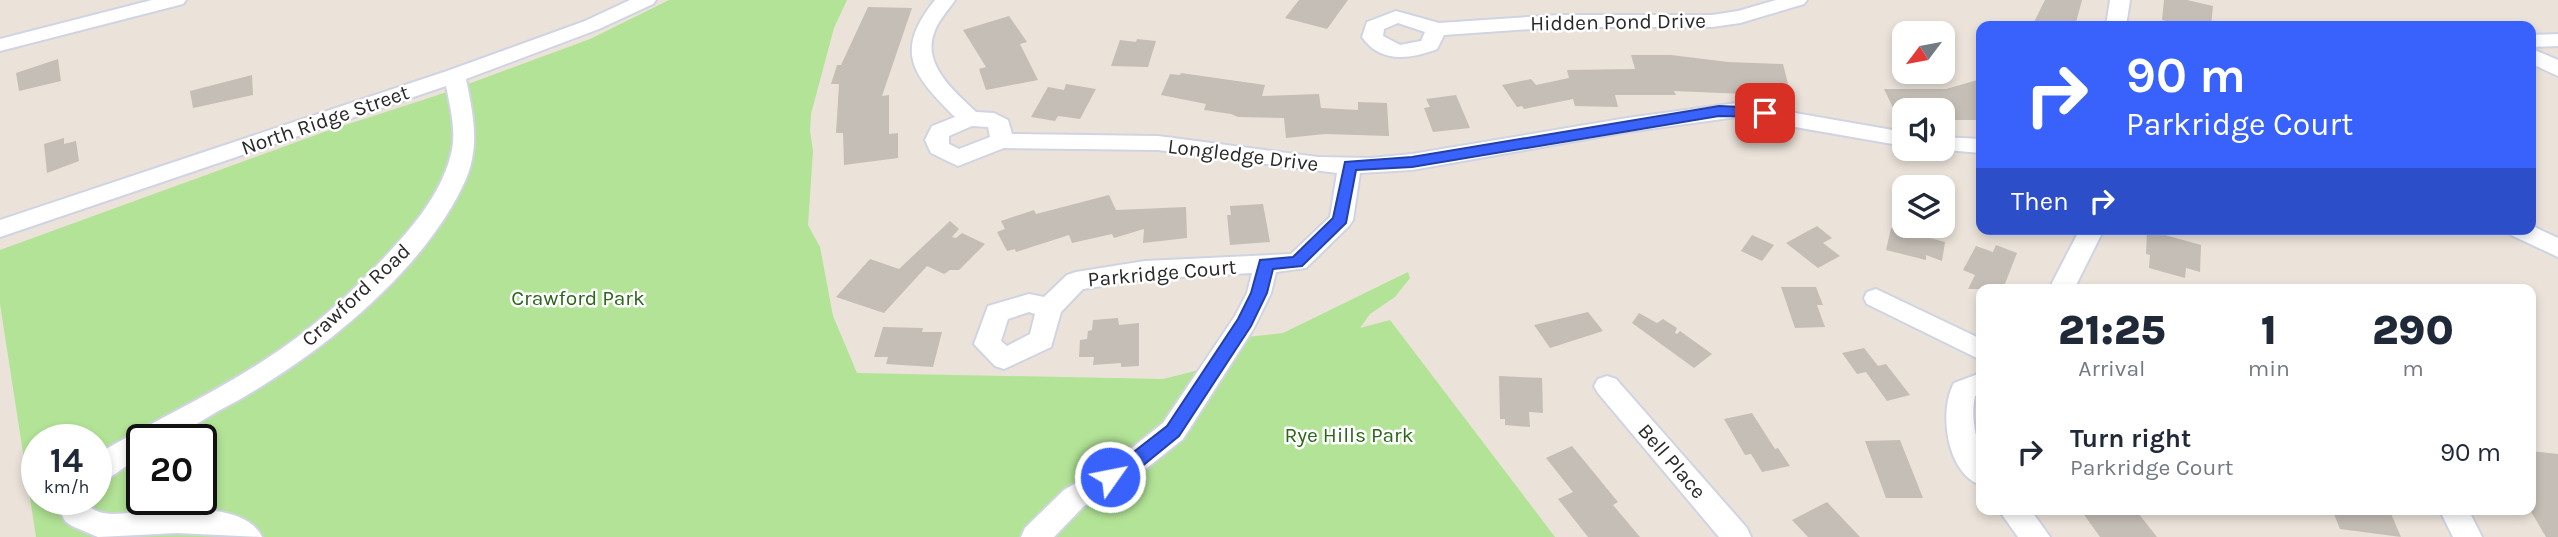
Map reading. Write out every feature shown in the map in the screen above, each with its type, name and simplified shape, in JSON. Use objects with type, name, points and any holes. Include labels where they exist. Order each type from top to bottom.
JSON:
[{"type":"street","points":[[0,46],[176,0]]},
{"type":"street","name":"North Ridge Street","points":[[0,229],[455,76],[592,25],[646,0]]},
{"type":"street","points":[[945,0],[928,23],[921,41],[921,51],[933,82],[970,119]]},
{"type":"street","name":"Hidden Pond Drive","points":[[1436,29],[1559,21],[1712,21],[1740,17],[1797,0]]},
{"type":"street","points":[[2117,21],[2120,0]]},
{"type":"street","points":[[2536,41],[2558,40]]},
{"type":"street","points":[[2536,57],[2558,69]]},
{"type":"street","name":"Crawford Road","points":[[172,424],[274,367],[316,336],[395,264],[440,204],[463,150],[463,118],[455,76]]},
{"type":"street","name":"Longledge Drive","points":[[1002,141],[1158,144],[1318,166],[1350,166],[1412,162],[1627,125],[1737,110],[1892,137]]},
{"type":"street","points":[[970,119],[994,120],[1000,125],[1002,141],[981,152],[958,158],[939,148],[936,140],[940,131],[970,119]]},
{"type":"street","points":[[1955,145],[1976,146]]},
{"type":"street","name":"Parkridge Court","points":[[1049,308],[1076,281],[1145,270],[1297,262],[1341,220],[1350,166]]},
{"type":"street","points":[[2063,284],[2089,235]]},
{"type":"street","points":[[2531,235],[2558,248]]},
{"type":"street","points":[[1035,537],[1074,498],[1128,467],[1173,431],[1245,321],[1259,293],[1266,264]]},
{"type":"street","points":[[1876,298],[1976,348]]},
{"type":"street","points":[[1976,385],[1963,390],[1958,410],[1959,437],[1976,466]]},
{"type":"street","name":"Bell Place","points":[[1607,386],[1737,537]]},
{"type":"street","points":[[78,515],[94,524],[119,526],[155,522],[214,524],[240,529],[248,537]]},
{"type":"street","points":[[2017,515],[2036,537]]},
{"type":"street","points":[[2457,515],[2468,537]]},
{"type":"green space","name":"Crawford Park","points":[[669,0],[847,0],[834,28],[811,114],[813,151],[808,225],[820,247],[833,316],[857,373],[1163,379],[1231,362],[1247,337],[1283,333],[1408,272],[1410,278],[1395,297],[1370,314],[1360,328],[1390,320],[1555,537],[36,537],[33,515],[112,515],[112,424],[21,424],[21,440],[0,304],[0,250],[327,131],[441,94],[590,39]]},
{"type":"building","points":[[1299,0],[1348,0],[1327,29],[1285,18]]},
{"type":"building","points":[[2045,0],[2082,0],[2076,21],[2034,21]]},
{"type":"building","points":[[2164,0],[2187,0],[2213,6],[2212,21],[2162,20]]},
{"type":"building","points":[[868,7],[912,8],[882,96],[889,95],[889,134],[898,133],[898,158],[844,165],[843,133],[836,133],[839,84],[831,84],[837,65],[841,65]]},
{"type":"building","points":[[1009,16],[1027,42],[1020,44],[1038,80],[986,90],[979,69],[986,67],[963,30]]},
{"type":"building","points":[[1137,39],[1156,41],[1148,67],[1111,66],[1120,40],[1136,42]]},
{"type":"building","points":[[1631,55],[1671,55],[1728,62],[1783,64],[1791,96],[1674,91],[1676,95],[1615,95],[1618,107],[1575,106],[1573,99],[1524,109],[1522,106],[1517,107],[1502,85],[1531,79],[1536,85],[1569,78],[1567,70],[1635,69]]},
{"type":"building","points":[[58,59],[61,81],[19,91],[16,73]]},
{"type":"building","points":[[1181,73],[1265,85],[1262,96],[1319,94],[1321,108],[1358,110],[1358,102],[1387,103],[1389,136],[1325,134],[1286,138],[1284,118],[1238,117],[1204,110],[1206,104],[1161,95],[1170,74]]},
{"type":"building","points":[[252,75],[253,95],[193,108],[190,91]]},
{"type":"building","points":[[1976,80],[1976,120],[1955,120],[1955,98],[1892,98],[1892,106],[1884,89],[1946,89]]},
{"type":"building","points":[[1066,84],[1096,89],[1080,119],[1058,116],[1055,121],[1031,117],[1048,87],[1064,90]]},
{"type":"building","points":[[1456,95],[1470,128],[1433,132],[1424,108],[1430,107],[1426,99]]},
{"type":"building","points":[[64,138],[64,144],[76,141],[79,161],[47,173],[44,144]]},
{"type":"building","points":[[1109,195],[1116,210],[1186,207],[1187,238],[1143,243],[1144,229],[1114,238],[1112,234],[1072,243],[1069,235],[1016,252],[1015,249],[1007,251],[997,232],[1005,229],[1001,221],[1034,210],[1036,214]]},
{"type":"building","points":[[1263,204],[1270,242],[1230,245],[1227,215],[1231,215],[1230,206]]},
{"type":"building","points":[[950,221],[959,229],[952,237],[956,238],[962,233],[985,244],[959,270],[950,270],[944,274],[927,266],[884,313],[836,297],[870,259],[899,269]]},
{"type":"building","points":[[1817,226],[1832,238],[1823,243],[1840,256],[1818,268],[1786,243]]},
{"type":"building","points":[[1891,228],[1892,238],[1930,238],[1945,242],[1942,261],[1926,255],[1926,260],[1886,250]]},
{"type":"building","points":[[1752,235],[1774,245],[1762,261],[1741,251]]},
{"type":"building","points":[[2147,235],[2165,235],[2201,245],[2200,272],[2186,268],[2185,278],[2149,268],[2150,255],[2146,254]]},
{"type":"building","points":[[1996,245],[2017,253],[2005,284],[1976,284],[1976,289],[1968,289],[1975,275],[1963,270],[1976,246],[1993,252]]},
{"type":"building","points":[[1781,287],[1816,287],[1823,305],[1817,305],[1825,327],[1795,328]]},
{"type":"building","points":[[1588,312],[1603,331],[1550,348],[1534,325]]},
{"type":"building","points":[[1639,313],[1657,323],[1663,319],[1677,328],[1675,333],[1680,331],[1712,354],[1694,368],[1632,323]]},
{"type":"building","points":[[1118,318],[1119,325],[1139,323],[1139,366],[1121,367],[1121,363],[1093,365],[1094,357],[1079,357],[1080,340],[1087,339],[1093,320]]},
{"type":"building","points":[[883,327],[923,328],[922,332],[942,332],[933,367],[886,364],[888,357],[874,357]]},
{"type":"building","points":[[1864,348],[1878,366],[1886,364],[1910,395],[1887,401],[1866,372],[1857,374],[1842,353]]},
{"type":"building","points":[[1499,376],[1542,378],[1543,413],[1529,412],[1530,427],[1505,425],[1505,419],[1500,419]]},
{"type":"building","points":[[1752,413],[1775,449],[1778,448],[1790,466],[1762,472],[1751,454],[1745,455],[1724,419]]},
{"type":"building","points":[[1900,440],[1923,498],[1886,498],[1865,441]]},
{"type":"building","points":[[1572,446],[1618,502],[1613,505],[1640,537],[1588,537],[1558,499],[1573,492],[1546,458]]},
{"type":"building","points":[[2536,452],[2558,454],[2558,537],[2546,537],[2533,515],[2536,515]]},
{"type":"building","points":[[1827,502],[1860,537],[1808,537],[1792,520]]},
{"type":"building","points":[[2084,515],[2140,515],[2157,537],[2100,537]]},
{"type":"building","points":[[2334,515],[2392,515],[2401,537],[2340,529]]},
{"type":"route","points":[[1110,477],[1128,467],[1173,431],[1245,321],[1259,293],[1266,264],[1297,262],[1341,220],[1350,166],[1412,162],[1719,111],[1765,113]]},
{"type":"park label","name":"Rye Hills Park","points":[[1349,435]]}]
